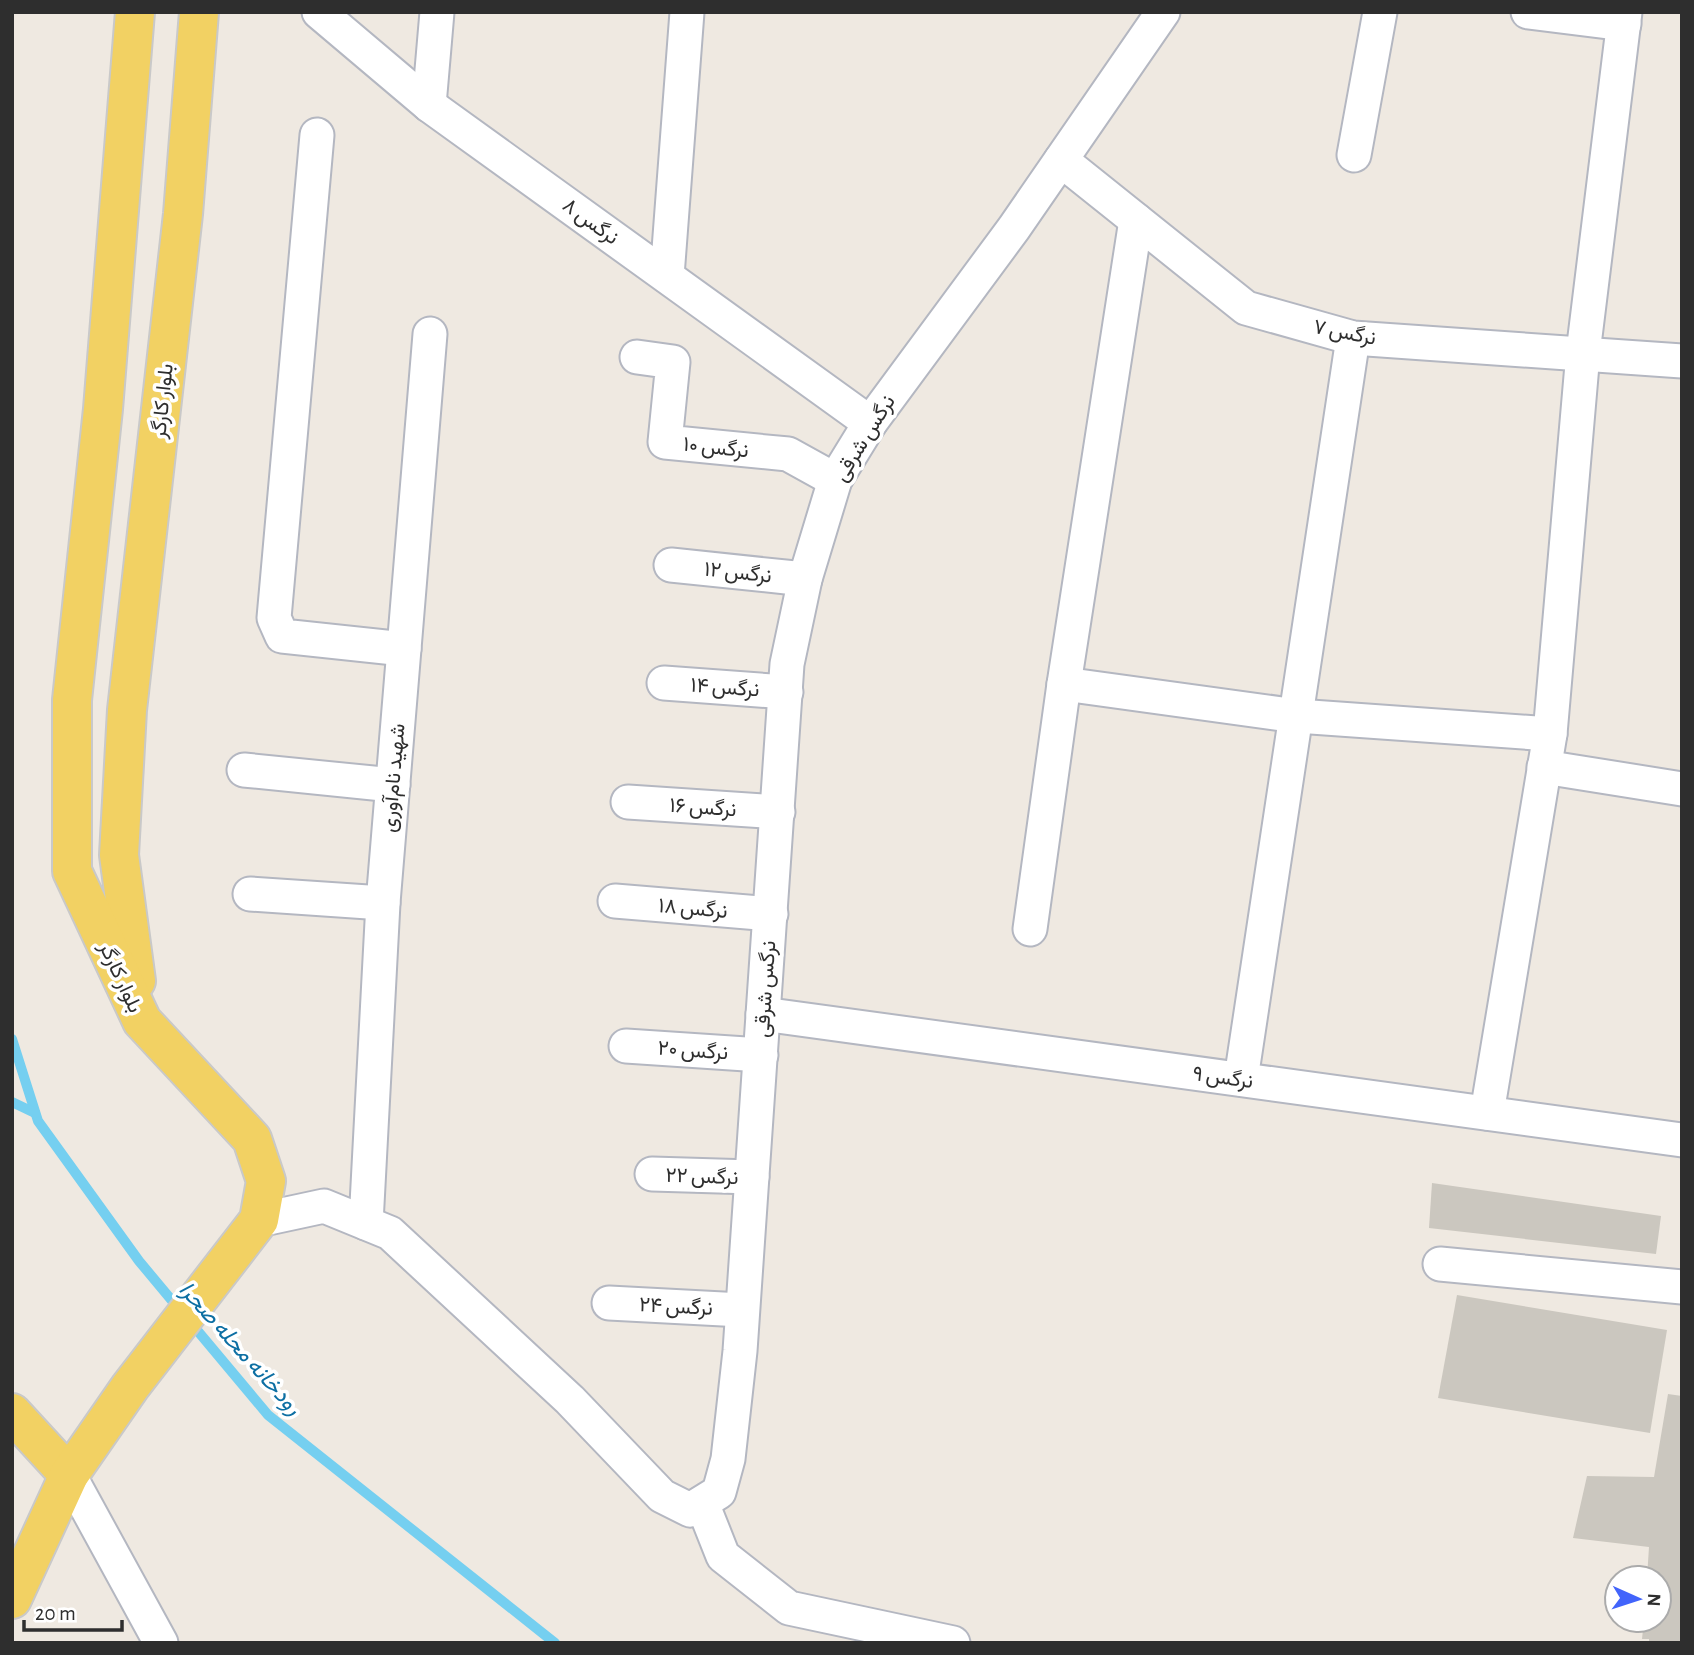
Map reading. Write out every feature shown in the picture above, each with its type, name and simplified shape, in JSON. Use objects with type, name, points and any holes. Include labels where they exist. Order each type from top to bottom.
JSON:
[{"type":"main road","name":"بلوار کارگر","points":[[135,12],[103,410],[72,699],[72,871],[142,1021]]},
{"type":"main road","name":"بلوار کارگر","points":[[142,1021],[119,855],[127,710],[183,215],[200,12]]},
{"type":"main road","points":[[12,1599],[69,1475],[130,1387],[259,1220],[266,1181],[252,1139],[142,1021]]},
{"type":"main road","points":[[12,1413],[69,1475]]},
{"type":"street","name":"نرگس ۸","points":[[319,12],[429,105],[870,423]]},
{"type":"street","points":[[429,105],[437,12]]},
{"type":"street","points":[[667,276],[687,12]]},
{"type":"street","name":"نرگس شرقی","points":[[702,1503],[719,1492],[728,1459],[742,1310],[788,664],[805,579],[835,480],[870,423],[1061,160],[1163,12]]},
{"type":"street","points":[[1354,155],[1380,12]]},
{"type":"street","points":[[1487,1113],[1550,734],[1583,353],[1624,18],[1528,12]]},
{"type":"street","points":[[317,135],[274,618],[282,636],[404,649]]},
{"type":"street","name":"نرگس ۷","points":[[1061,160],[1246,308],[1353,338],[1682,361]]},
{"type":"street","points":[[1030,929],[1064,684],[1136,220]]},
{"type":"street","name":"شهید نام‌آوری","points":[[366,1223],[383,903],[430,334]]},
{"type":"street","points":[[1241,1079],[1353,338]]},
{"type":"street","name":"نرگس ۱۰","points":[[637,357],[673,362],[664,442],[788,454],[835,480]]},
{"type":"street","name":"نرگس ۱۲","points":[[671,565],[805,579]]},
{"type":"street","name":"نرگس ۱۴","points":[[664,683],[786,692]]},
{"type":"street","points":[[1064,684],[1297,716],[1550,734]]},
{"type":"street","points":[[1544,767],[1682,789]]},
{"type":"street","points":[[244,770],[393,785]]},
{"type":"street","name":"نرگس ۱۶","points":[[628,802],[778,812]]},
{"type":"street","points":[[250,894],[383,903]]},
{"type":"street","name":"نرگس ۱۸","points":[[615,901],[771,914]]},
{"type":"street","name":"نرگس ۹","points":[[763,1014],[1682,1140]]},
{"type":"street","name":"نرگس ۲۰","points":[[626,1046],[761,1055]]},
{"type":"street","name":"نرگس ۲۲","points":[[652,1174],[752,1177]]},
{"type":"street","points":[[259,1220],[324,1206],[390,1233],[570,1401],[662,1496],[690,1510],[702,1503],[723,1556],[789,1608],[906,1638],[953,1643]]},
{"type":"street","points":[[1440,1264],[1682,1287]]},
{"type":"street","name":"نرگس ۲۴","points":[[609,1303],[742,1310]]},
{"type":"street","points":[[69,1475],[161,1643]]},
{"type":"building","points":[[1432,1183],[1661,1216],[1656,1254],[1429,1228]]},
{"type":"building","points":[[1457,1295],[1667,1330],[1650,1433],[1438,1398]]},
{"type":"building","points":[[1668,1394],[1682,1396],[1682,1643],[1649,1643],[1649,1639],[1642,1639],[1643,1634],[1673,1634],[1673,1564],[1648,1564],[1649,1547],[1573,1538],[1587,1476],[1654,1477]]},
{"type":"waterway","name":"رودخانه محله صحرا","points":[[12,1039],[38,1121],[139,1261],[179,1309]]},
{"type":"waterway","points":[[12,1102],[35,1113]]},
{"type":"waterway","name":"رودخانه محله صحرا","points":[[191,1323],[268,1415],[555,1643]]}]
